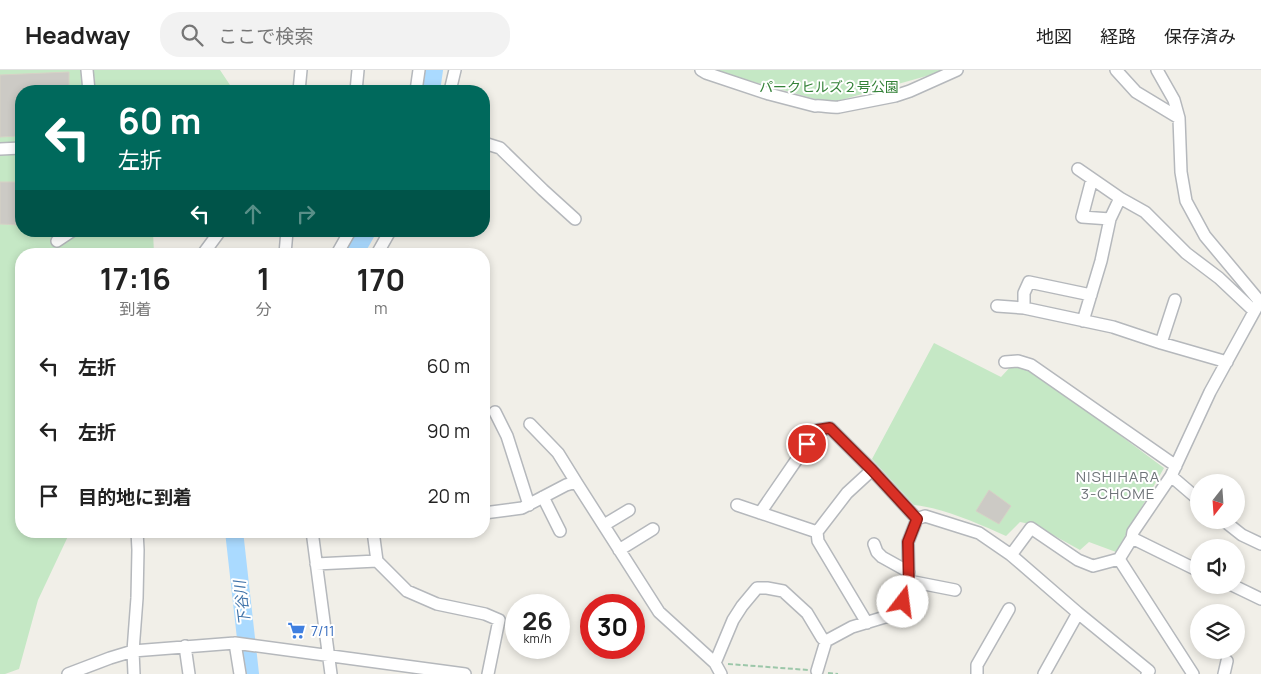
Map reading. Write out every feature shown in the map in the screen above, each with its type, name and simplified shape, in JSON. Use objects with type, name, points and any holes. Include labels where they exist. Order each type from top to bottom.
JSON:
[{"type":"street","points":[[87,70],[88,85]]},
{"type":"street","points":[[300,85],[301,70]]},
{"type":"street","points":[[357,85],[358,70]]},
{"type":"street","points":[[417,85],[418,70]]},
{"type":"street","points":[[451,85],[455,70]]},
{"type":"street","points":[[701,70],[769,94],[830,108],[839,108],[896,96],[957,70]]},
{"type":"street","points":[[1116,70],[1136,92],[1179,118]]},
{"type":"street","points":[[1157,70],[1174,100],[1179,118],[1181,172],[1186,201],[1204,236],[1258,305]]},
{"type":"street","points":[[490,145],[500,148],[575,219]]},
{"type":"street","points":[[0,149],[15,148]]},
{"type":"street","points":[[1078,169],[1120,198],[1145,212],[1186,253],[1258,305]]},
{"type":"street","points":[[1092,179],[1082,217],[1110,219]]},
{"type":"street","points":[[1083,321],[1101,260],[1110,219],[1120,198]]},
{"type":"street","points":[[57,241],[63,237]]},
{"type":"street","points":[[207,248],[216,237]]},
{"type":"street","points":[[340,248],[347,237]]},
{"type":"street","points":[[380,248],[387,237]]},
{"type":"street","points":[[1024,308],[1024,293],[1029,282],[1091,295]]},
{"type":"street","points":[[1161,343],[1175,300]]},
{"type":"street","points":[[1012,555],[1031,528],[1078,560],[1093,566],[1119,559],[1132,538],[1133,532],[1173,471],[1210,392],[1258,305]]},
{"type":"street","points":[[997,306],[1024,308],[1113,327],[1227,362]]},
{"type":"street","points":[[1005,362],[1018,361],[1031,365],[1173,471],[1190,490]]},
{"type":"street","points":[[495,412],[507,436],[529,505]]},
{"type":"street","points":[[530,424],[558,453],[659,612],[715,663],[721,674]]},
{"type":"street","points":[[760,512],[817,430],[830,428],[917,519]]},
{"type":"street","points":[[867,623],[818,541],[817,532],[847,494],[872,470]]},
{"type":"street","points":[[490,512],[522,508],[566,485],[576,482]]},
{"type":"street","points":[[543,497],[560,531]]},
{"type":"street","points":[[737,505],[817,532]]},
{"type":"street","points":[[604,525],[628,510]]},
{"type":"street","points":[[818,671],[826,641],[852,627],[885,618],[903,602],[909,591],[908,542],[917,519],[925,516],[979,533],[1012,555],[1078,613],[1149,671],[1147,674]]},
{"type":"street","points":[[619,550],[653,529]]},
{"type":"street","points":[[1234,529],[1261,544]]},
{"type":"street","points":[[134,674],[133,651],[137,598],[137,538]]},
{"type":"street","points":[[313,538],[331,674]]},
{"type":"street","points":[[374,538],[377,561],[406,591],[437,604],[485,614],[499,620],[488,674]]},
{"type":"street","points":[[1132,538],[1190,567]]},
{"type":"street","points":[[874,544],[877,552],[882,557],[909,576],[955,590]]},
{"type":"street","points":[[1119,559],[1193,674]]},
{"type":"street","points":[[316,564],[377,561]]},
{"type":"street","points":[[715,663],[733,620],[757,588],[783,591],[807,613],[822,638],[826,641]]},
{"type":"street","points":[[1245,591],[1261,599]]},
{"type":"street","points":[[977,674],[977,665],[1008,608]]},
{"type":"street","points":[[1044,674],[1078,613]]},
{"type":"street","points":[[72,673],[133,651],[236,643],[328,655],[418,671],[465,674]]},
{"type":"street","points":[[236,643],[240,674]]},
{"type":"street","points":[[185,646],[189,674]]},
{"type":"street","points":[[1224,674],[1227,661]]},
{"type":"path","points":[[715,663],[838,674]]},
{"type":"green space","points":[[0,70],[220,70],[230,85],[15,85],[15,237],[153,237],[154,248],[15,248],[15,538],[67,538],[38,600],[19,669],[0,674]]},
{"type":"green space","name":"パークヒルズ２号公園","points":[[710,70],[948,70],[830,103]]},
{"type":"green space","points":[[934,343],[1001,377],[1013,364],[1027,366],[1164,468],[1116,552],[1089,542],[1080,550],[1035,525],[1020,522],[1006,536],[949,513],[914,505],[872,459]]},
{"type":"building","points":[[69,72],[69,85],[15,85],[15,136],[0,137],[0,75]]},
{"type":"building","points":[[0,182],[15,182],[15,225],[0,224]]},
{"type":"building","points":[[989,490],[1011,506],[999,524],[976,511]]},
{"type":"waterway","name":"下谷川","points":[[432,85],[434,70]]},
{"type":"waterway","name":"下谷川","points":[[357,248],[364,237]]},
{"type":"waterway","name":"下谷川","points":[[235,538],[250,674]]},
{"type":"place","name":"7/11","points":[[297,630]]},
{"type":"district","name":"NISHIHARA 3-CHOME","points":[[1118,484]]},
{"type":"route","points":[[807,444],[817,430],[830,428],[917,519],[908,542],[909,591],[903,602]]}]
